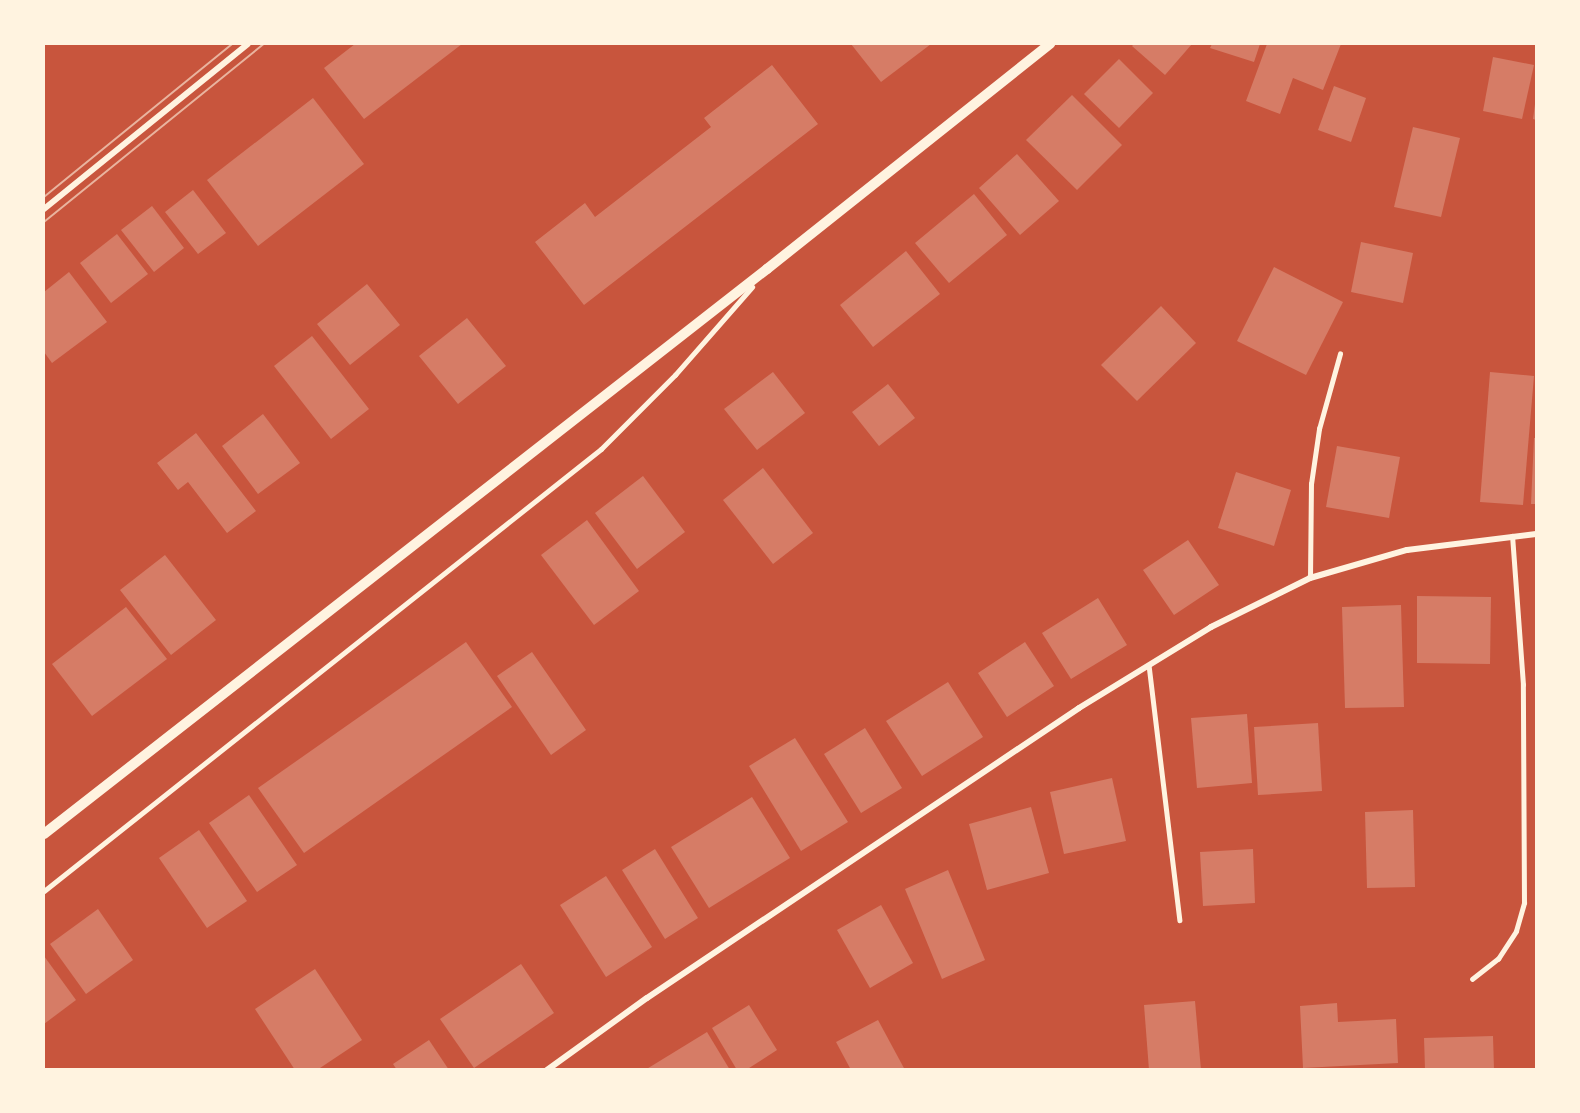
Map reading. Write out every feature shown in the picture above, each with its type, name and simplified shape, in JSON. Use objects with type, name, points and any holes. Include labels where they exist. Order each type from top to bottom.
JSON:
[{"type":"street","points":[[44,209],[248,44]]},
{"type":"street","points":[[44,834],[767,269],[1050,44]]},
{"type":"street","points":[[547,1070],[647,998],[1079,708],[1210,627],[1310,578],[1407,550],[1536,534]]},
{"type":"lane","points":[[44,891],[601,449],[675,375],[767,269]]},
{"type":"lane","points":[[1310,578],[1311,484],[1319,429],[1340,354]]},
{"type":"lane","points":[[1472,979],[1498,958],[1516,931],[1524,903],[1523,685],[1512,536]]},
{"type":"lane","points":[[1149,665],[1180,920]]},
{"type":"building","points":[[355,44],[462,44],[364,119],[324,68]]},
{"type":"building","points":[[851,44],[931,44],[881,82]]},
{"type":"building","points":[[1134,44],[1192,44],[1165,75],[1132,46]]},
{"type":"building","points":[[1212,44],[1260,44],[1254,62],[1210,48]]},
{"type":"building","points":[[1267,44],[1341,44],[1323,90],[1293,78],[1280,114],[1246,101]]},
{"type":"building","points":[[1493,57],[1534,65],[1522,119],[1483,111]]},
{"type":"building","points":[[1119,59],[1153,93],[1119,128],[1084,94]]},
{"type":"building","points":[[772,65],[818,124],[584,305],[535,242],[585,203],[595,217],[711,127],[704,118]]},
{"type":"building","points":[[1334,86],[1366,98],[1351,142],[1318,130]]},
{"type":"building","points":[[1072,95],[1122,145],[1077,190],[1026,140]]},
{"type":"building","points":[[313,98],[364,164],[258,246],[207,180]]},
{"type":"building","points":[[1536,104],[1536,120],[1533,119]]},
{"type":"building","points":[[1413,127],[1460,138],[1441,217],[1394,207]]},
{"type":"building","points":[[1017,154],[1059,201],[1020,235],[979,188]]},
{"type":"building","points":[[193,190],[226,233],[198,254],[165,212]]},
{"type":"building","points":[[974,194],[1007,235],[949,283],[915,243]]},
{"type":"building","points":[[152,206],[184,248],[154,272],[121,230]]},
{"type":"building","points":[[117,234],[148,274],[111,303],[80,263]]},
{"type":"building","points":[[1361,242],[1413,253],[1403,303],[1351,292]]},
{"type":"building","points":[[906,251],[940,294],[873,347],[840,305]]},
{"type":"building","points":[[1274,267],[1343,302],[1306,375],[1237,341]]},
{"type":"building","points":[[69,272],[107,322],[52,363],[44,352],[44,292]]},
{"type":"building","points":[[367,284],[400,325],[350,365],[317,324]]},
{"type":"building","points":[[1161,306],[1196,343],[1137,401],[1101,365]]},
{"type":"building","points":[[467,318],[506,366],[458,404],[419,356]]},
{"type":"building","points":[[312,336],[369,409],[331,439],[274,366]]},
{"type":"building","points":[[773,372],[805,413],[757,450],[724,409]]},
{"type":"building","points":[[1490,372],[1534,376],[1523,505],[1480,502]]},
{"type":"building","points":[[888,384],[915,418],[879,446],[852,412]]},
{"type":"building","points":[[263,414],[300,463],[258,494],[222,446]]},
{"type":"building","points":[[196,433],[256,511],[227,533],[188,482],[178,490],[157,463]]},
{"type":"building","points":[[1534,438],[1536,438],[1536,504],[1531,504]]},
{"type":"building","points":[[1337,446],[1400,457],[1389,518],[1326,507]]},
{"type":"building","points":[[763,468],[813,533],[773,564],[723,500]]},
{"type":"building","points":[[1236,472],[1291,490],[1274,546],[1218,528]]},
{"type":"building","points":[[643,476],[685,532],[637,569],[595,513]]},
{"type":"building","points":[[587,520],[639,591],[594,625],[541,555]]},
{"type":"building","points":[[1188,540],[1219,585],[1174,615],[1143,570]]},
{"type":"building","points":[[165,555],[216,620],[171,655],[120,590]]},
{"type":"building","points":[[1417,596],[1491,597],[1490,664],[1417,663]]},
{"type":"building","points":[[1098,598],[1127,645],[1071,679],[1042,633]]},
{"type":"building","points":[[1401,605],[1404,707],[1345,708],[1342,607]]},
{"type":"building","points":[[126,607],[167,659],[92,716],[52,664]]},
{"type":"building","points":[[466,642],[512,707],[304,853],[258,788]]},
{"type":"building","points":[[1025,642],[1054,686],[1007,717],[978,673]]},
{"type":"building","points":[[532,652],[586,730],[551,755],[497,676]]},
{"type":"building","points":[[948,682],[983,737],[922,776],[886,721]]},
{"type":"building","points":[[1247,714],[1252,783],[1197,788],[1191,718]]},
{"type":"building","points":[[1318,723],[1322,791],[1258,795],[1254,727]]},
{"type":"building","points":[[865,728],[902,788],[861,813],[824,754]]},
{"type":"building","points":[[795,738],[848,822],[801,851],[749,766]]},
{"type":"building","points":[[1112,778],[1126,841],[1064,854],[1050,792]]},
{"type":"building","points":[[249,795],[297,865],[257,892],[209,823]]},
{"type":"building","points":[[752,797],[790,858],[709,908],[671,847]]},
{"type":"building","points":[[1031,807],[1049,873],[987,890],[969,824]]},
{"type":"building","points":[[1413,810],[1415,887],[1367,888],[1365,812]]},
{"type":"building","points":[[199,830],[247,901],[207,928],[159,858]]},
{"type":"building","points":[[655,849],[698,918],[665,939],[622,870]]},
{"type":"building","points":[[1253,849],[1255,903],[1203,906],[1200,852]]},
{"type":"building","points":[[948,870],[985,960],[942,979],[905,889]]},
{"type":"building","points":[[606,876],[652,947],[606,977],[560,905]]},
{"type":"building","points":[[881,905],[913,963],[870,988],[837,930]]},
{"type":"building","points":[[98,909],[133,960],[86,994],[50,944]]},
{"type":"building","points":[[44,956],[76,1000],[44,1024]]},
{"type":"building","points":[[521,964],[554,1013],[474,1068],[440,1019]]},
{"type":"building","points":[[315,969],[362,1040],[317,1070],[295,1070],[255,1009]]},
{"type":"building","points":[[1195,1001],[1201,1070],[1149,1070],[1144,1005]]},
{"type":"building","points":[[1337,1003],[1338,1022],[1396,1019],[1398,1063],[1303,1068],[1300,1006]]},
{"type":"building","points":[[749,1005],[777,1050],[746,1070],[737,1070],[712,1028]]},
{"type":"building","points":[[878,1020],[905,1070],[851,1070],[836,1042]]},
{"type":"building","points":[[707,1032],[730,1070],[645,1070]]},
{"type":"building","points":[[1493,1036],[1494,1070],[1425,1070],[1424,1038]]},
{"type":"building","points":[[429,1040],[449,1070],[397,1070],[393,1064]]},
{"type":"tram line","points":[[44,197],[232,44]]},
{"type":"tram line","points":[[44,222],[264,44]]}]
